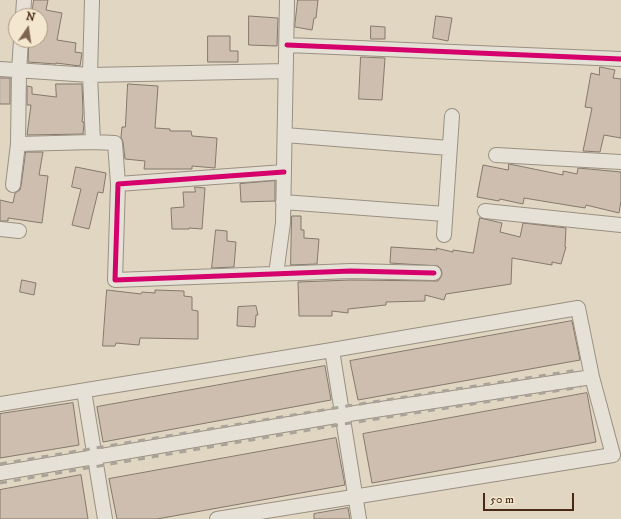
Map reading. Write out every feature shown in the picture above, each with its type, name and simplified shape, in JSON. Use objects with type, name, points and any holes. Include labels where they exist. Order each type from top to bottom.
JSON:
[{"type":"street","points":[[92,0],[90,75],[93,142]]},
{"type":"street","points":[[276,274],[283,223],[288,0]]},
{"type":"street","points":[[287,45],[621,59]]},
{"type":"street","points":[[13,185],[18,144],[19,71],[21,48]]},
{"type":"street","points":[[0,70],[90,75],[286,71]]},
{"type":"street","points":[[444,235],[452,116]]},
{"type":"street","points":[[285,135],[450,148]]},
{"type":"street","points":[[18,144],[93,142],[115,143],[118,184],[115,280],[351,271],[434,273]]},
{"type":"street","points":[[496,155],[621,162]]},
{"type":"street","points":[[118,184],[284,172]]},
{"type":"street","points":[[283,202],[445,214]]},
{"type":"street","points":[[484,211],[621,225]]},
{"type":"street","points":[[0,229],[19,232]]},
{"type":"street","points":[[0,404],[578,308],[592,377],[613,455],[217,519]]},
{"type":"street","points":[[332,350],[359,519]]},
{"type":"street","points":[[0,473],[342,415],[592,377]]},
{"type":"street","points":[[84,391],[105,519]]},
{"type":"building","points":[[34,0],[48,0],[46,8],[33,8]]},
{"type":"building","points":[[298,0],[318,0],[316,18],[314,18],[312,30],[295,27]]},
{"type":"building","points":[[48,10],[62,13],[57,40],[76,43],[75,52],[82,53],[80,66],[28,62],[29,48],[48,48]]},
{"type":"building","points":[[249,16],[278,18],[277,46],[249,45]]},
{"type":"building","points":[[436,16],[452,18],[448,41],[433,38]]},
{"type":"building","points":[[371,26],[385,27],[385,39],[371,39]]},
{"type":"building","points":[[208,36],[230,36],[230,51],[238,51],[238,62],[208,62]]},
{"type":"building","points":[[361,57],[385,58],[382,100],[359,99]]},
{"type":"building","points":[[600,67],[615,70],[613,78],[621,79],[621,138],[604,135],[600,152],[583,151],[592,108],[585,107],[591,73],[599,75]]},
{"type":"building","points":[[0,78],[10,78],[10,104],[0,104]]},
{"type":"building","points":[[56,84],[82,84],[82,122],[84,122],[83,134],[27,135],[31,105],[27,105],[27,86],[32,87],[32,94],[56,97]]},
{"type":"building","points":[[128,84],[158,86],[155,128],[170,129],[170,131],[191,131],[192,136],[217,138],[215,168],[192,166],[192,169],[144,169],[145,161],[125,159],[121,137],[122,127],[125,127]]},
{"type":"building","points":[[26,152],[43,152],[39,175],[48,176],[42,223],[8,218],[8,221],[0,221],[0,200],[13,203],[15,193],[20,190]]},
{"type":"building","points":[[509,164],[563,175],[563,171],[577,174],[578,168],[621,172],[621,201],[619,213],[586,205],[585,208],[524,198],[523,204],[500,199],[499,201],[477,197],[483,165],[508,170]]},
{"type":"building","points":[[76,167],[106,173],[103,193],[98,192],[89,229],[72,225],[81,189],[72,187]]},
{"type":"building","points":[[275,181],[275,201],[241,202],[240,184]]},
{"type":"building","points":[[195,187],[205,188],[202,229],[172,229],[171,208],[184,207],[183,192],[195,192]]},
{"type":"building","points":[[292,216],[301,216],[301,230],[304,230],[304,238],[319,239],[317,264],[291,265]]},
{"type":"building","points":[[480,218],[502,223],[500,232],[520,237],[523,223],[566,228],[566,247],[561,264],[552,262],[552,265],[512,258],[511,284],[446,294],[444,300],[425,295],[425,301],[386,302],[386,305],[348,309],[348,313],[332,311],[332,316],[299,316],[298,282],[351,280],[438,281],[442,273],[438,266],[390,263],[391,247],[437,250],[436,248],[453,252],[453,250],[473,253]]},
{"type":"building","points":[[216,230],[227,231],[227,241],[236,242],[234,267],[212,268]]},
{"type":"building","points":[[22,280],[36,283],[34,295],[20,292]]},
{"type":"building","points":[[107,290],[141,294],[142,292],[155,293],[155,290],[184,291],[184,296],[192,297],[192,310],[198,311],[198,339],[140,338],[139,345],[116,343],[115,346],[103,346]]},
{"type":"building","points":[[256,306],[258,315],[256,315],[255,327],[237,326],[238,307]]},
{"type":"building","points":[[572,321],[580,360],[358,400],[350,361]]},
{"type":"building","points":[[325,366],[331,400],[103,442],[97,407]]},
{"type":"building","points":[[587,393],[596,442],[372,483],[363,434]]},
{"type":"building","points":[[73,403],[79,445],[0,458],[0,414]]},
{"type":"building","points":[[336,438],[345,485],[157,519],[117,519],[109,479]]},
{"type":"building","points":[[81,475],[88,519],[0,519],[0,490]]},
{"type":"building","points":[[348,508],[350,519],[314,519],[314,514]]},
{"type":"railway","points":[[0,464],[341,407],[578,370]]},
{"type":"railway","points":[[0,483],[344,424],[581,387]]},
{"type":"cycle path","points":[[287,45],[621,59]]},
{"type":"cycle path","points":[[284,172],[118,184],[115,280],[351,271],[434,273]]}]
